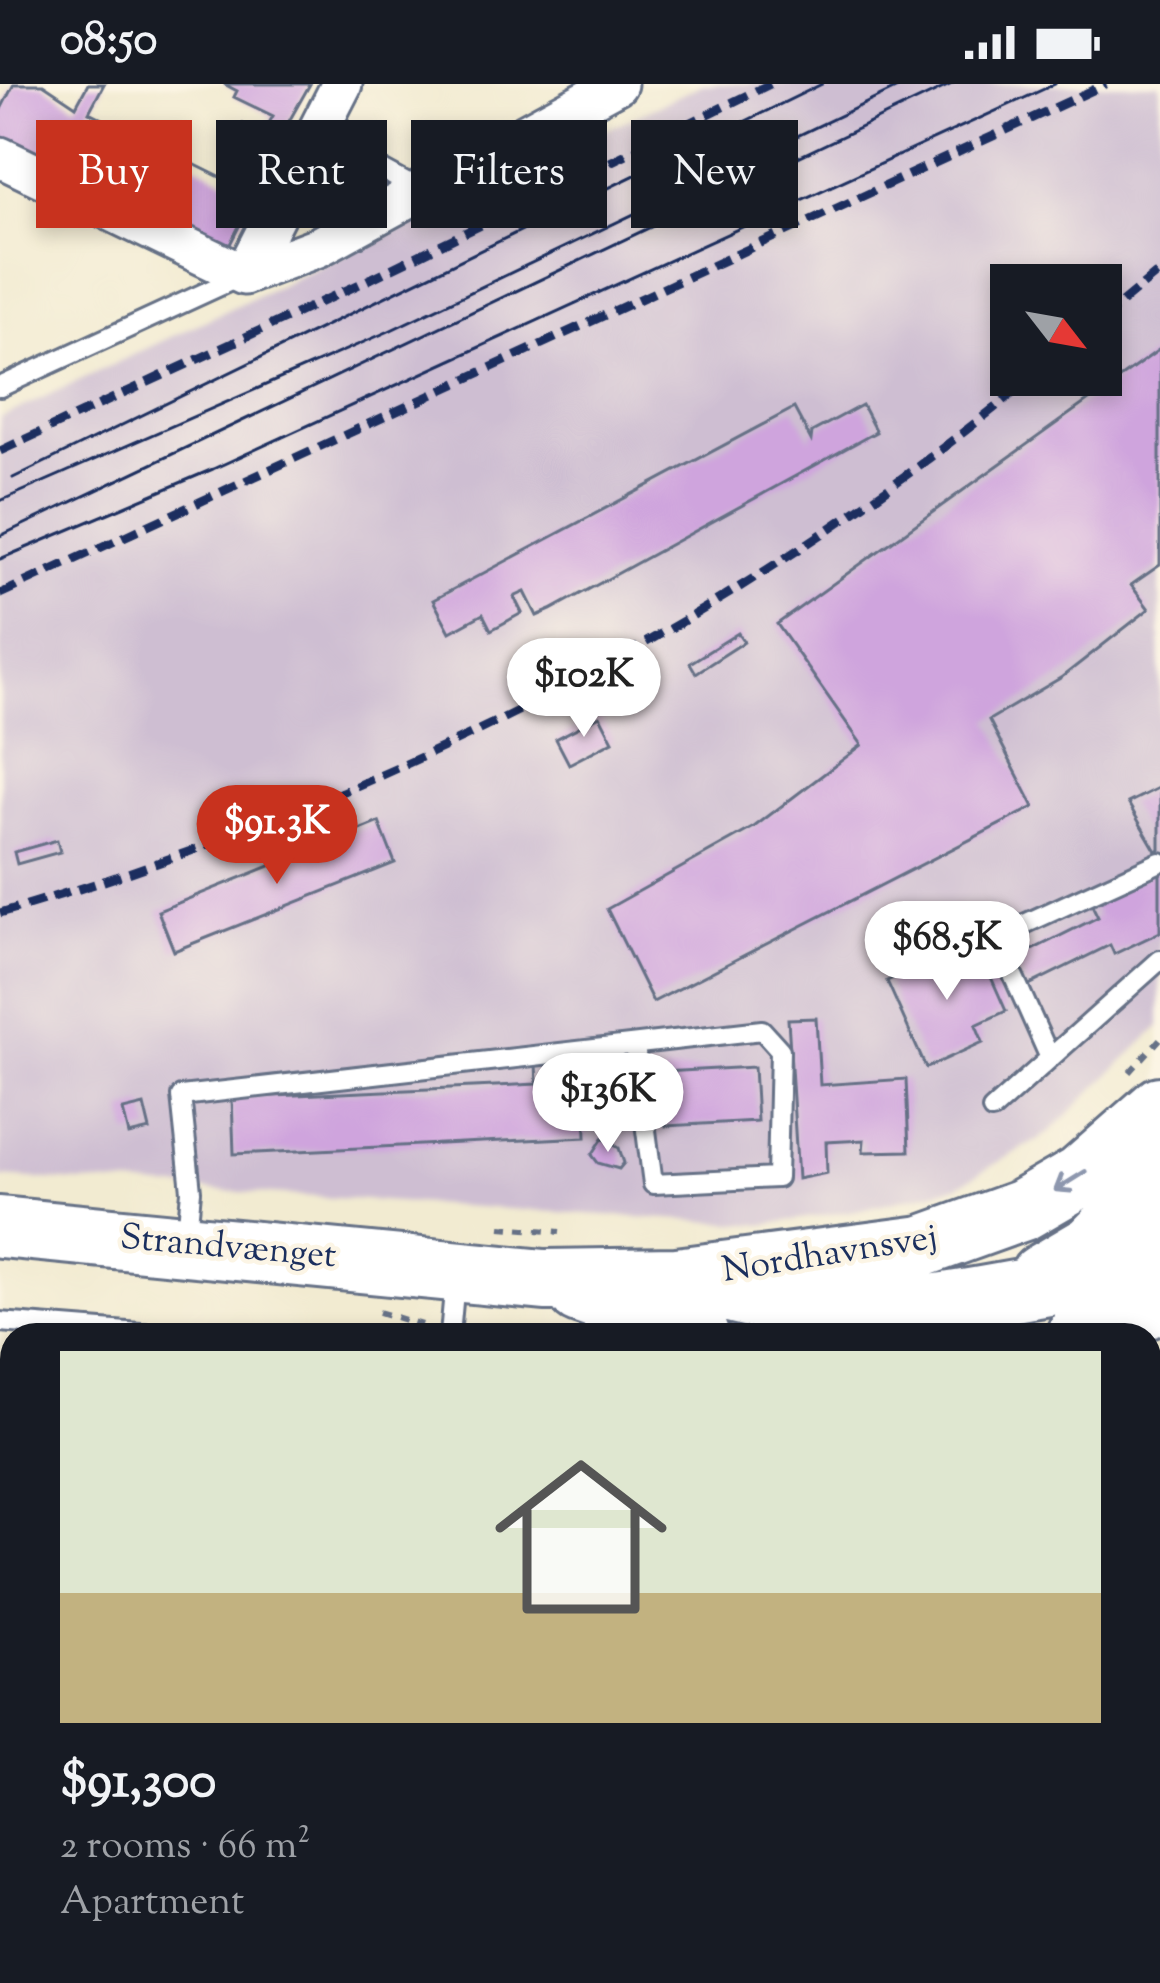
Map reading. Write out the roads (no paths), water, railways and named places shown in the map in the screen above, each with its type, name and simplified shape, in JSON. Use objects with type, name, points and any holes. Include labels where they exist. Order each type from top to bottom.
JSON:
[{"type":"main road","name":"Nordhavnsvej","points":[[677,1279],[843,1302],[923,1246],[1023,1210],[1079,1177],[1144,1091]]},
{"type":"main road","points":[[1015,1290],[1092,1245],[1160,1176]]},
{"type":"main road","name":"Strandvænget","points":[[0,1227],[456,1267],[545,1280],[677,1279]]},
{"type":"main road","points":[[843,1302],[889,1310],[1105,1274],[1149,1287]]},
{"type":"main road","name":"Strandvænget","points":[[545,1280],[665,1323]]},
{"type":"main road","points":[[1095,1323],[1149,1287]]},
{"type":"street","points":[[323,120],[341,84]]},
{"type":"street","points":[[551,120],[617,84]]},
{"type":"street","points":[[0,157],[244,274],[318,247],[411,196]]},
{"type":"street","points":[[244,274],[268,228]]},
{"type":"lane","points":[[0,387],[244,274]]},
{"type":"lane","points":[[1050,1058],[995,937],[1160,862]]},
{"type":"lane","points":[[992,1110],[1160,960]]},
{"type":"lane","points":[[186,1245],[191,1191],[181,1096],[762,1030],[780,1050],[777,1178],[653,1184],[635,1046]]},
{"type":"lane","points":[[451,1323],[456,1267]]},
{"type":"tram line","points":[[13,478],[822,84]]},
{"type":"tram line","points":[[0,501],[387,332],[906,84]]},
{"type":"tram line","points":[[0,536],[952,84]]},
{"type":"tram line","points":[[0,559],[213,469],[1055,84]]},
{"type":"railway","points":[[0,451],[364,282],[770,84]]},
{"type":"railway","points":[[0,594],[1106,84]]},
{"type":"railway","points":[[1122,303],[1160,271]]},
{"type":"railway","points":[[0,913],[140,869],[278,818],[413,761],[545,697],[799,549],[1008,396]]}]
